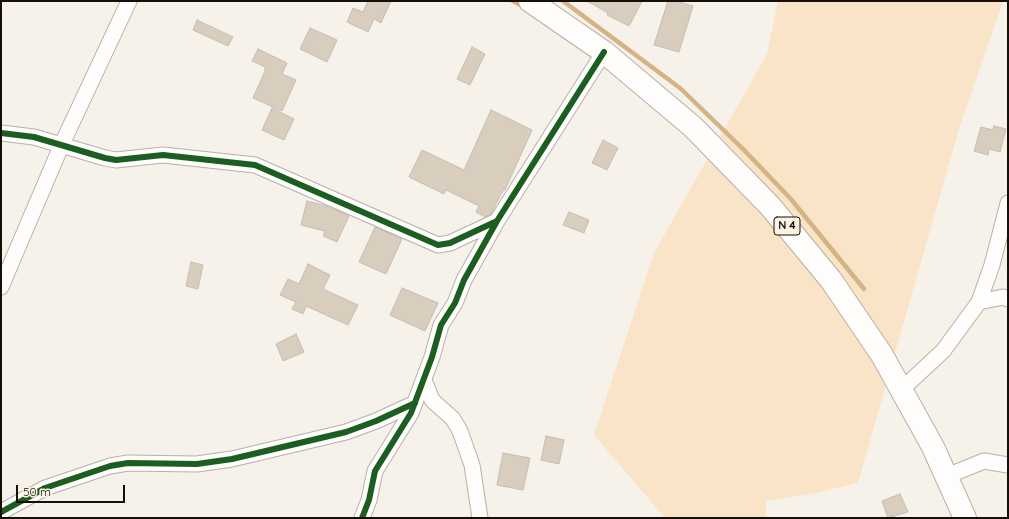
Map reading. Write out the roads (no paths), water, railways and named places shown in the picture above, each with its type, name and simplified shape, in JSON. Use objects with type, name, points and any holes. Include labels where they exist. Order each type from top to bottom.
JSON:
[{"type":"highway","name":"N 4","points":[[530,1],[604,52],[693,127],[770,206],[831,280],[882,355],[902,389],[947,476],[965,518]]},
{"type":"street","points":[[1,287],[62,144],[129,1]]},
{"type":"street","points":[[362,518],[369,500],[375,471],[411,413],[432,357],[441,325],[455,303],[464,280],[497,222],[604,52]]},
{"type":"street","points":[[1,133],[34,137],[116,160],[169,155],[255,165],[438,245],[450,243],[497,222]]},
{"type":"street","points":[[902,389],[944,351],[979,302],[992,265],[1008,203]]},
{"type":"street","points":[[979,302],[1003,297],[1008,299]]},
{"type":"street","points":[[424,380],[432,400],[453,419],[460,431],[472,465],[480,518]]},
{"type":"street","points":[[1,512],[45,488],[110,466],[128,463],[197,464],[232,459],[346,432],[376,421],[415,403]]},
{"type":"street","points":[[947,476],[984,461],[1008,465]]},
{"type":"waterway","points":[[513,1],[524,7]]},
{"type":"waterway","points":[[563,1],[680,88],[743,149],[790,198],[864,289]]}]
